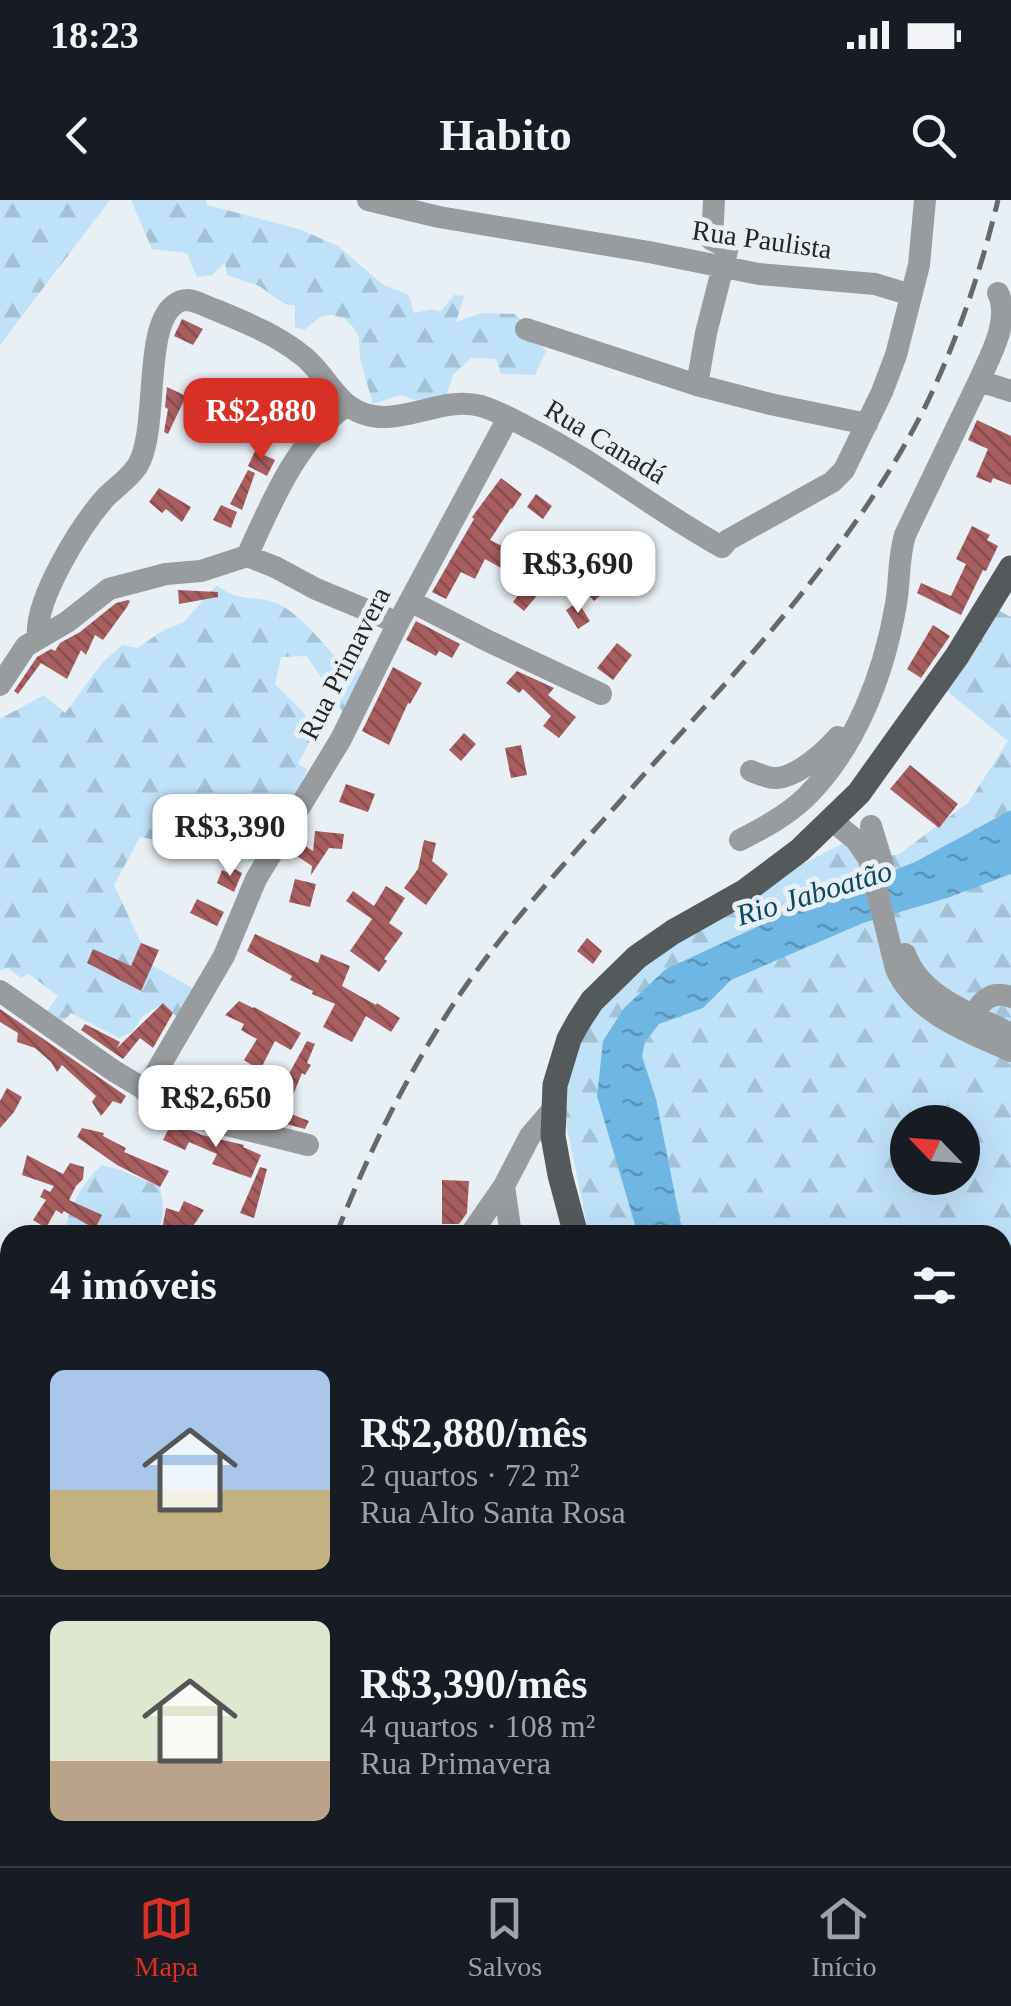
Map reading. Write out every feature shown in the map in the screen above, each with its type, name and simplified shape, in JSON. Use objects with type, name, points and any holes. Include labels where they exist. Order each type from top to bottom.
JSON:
[{"type":"main road","points":[[573,1225],[553,1136],[556,1085],[569,1039],[592,1002],[637,958],[672,932],[744,892],[800,850],[831,820],[864,810],[1011,568]]},
{"type":"street","name":"Rua Paulista","points":[[368,200],[438,217],[758,274],[875,284],[912,295]]},
{"type":"street","points":[[697,384],[727,251],[713,242],[714,200]]},
{"type":"street","points":[[526,330],[697,384],[867,424],[896,356],[912,295],[919,265],[924,200]]},
{"type":"street","points":[[740,840],[777,821],[805,797],[833,764],[854,730],[883,663],[896,606],[904,535],[979,380],[1001,323],[998,294]]},
{"type":"street","points":[[38,638],[43,604],[63,562],[94,513],[130,475],[143,454],[156,350],[169,310],[184,300],[202,304],[284,341],[325,377],[347,405],[314,433],[296,459],[247,556]]},
{"type":"street","points":[[979,380],[1011,391]]},
{"type":"street","name":"Rua Canadá","points":[[347,405],[382,418],[456,403],[478,405],[576,454],[722,547],[832,482],[840,475],[867,424]]},
{"type":"street","name":"Rua Primavera","points":[[145,1091],[224,956],[256,879],[341,739],[508,418]]},
{"type":"street","points":[[0,685],[18,656],[38,638],[67,622],[110,589],[166,574],[202,571],[247,556],[398,623]]},
{"type":"street","points":[[410,601],[601,694]]},
{"type":"street","points":[[751,771],[779,778],[817,758],[835,741],[874,686]]},
{"type":"street","points":[[864,810],[902,983],[930,1009],[1011,1051]]},
{"type":"street","points":[[831,820],[874,855]]},
{"type":"street","points":[[892,929],[917,977],[1011,1070]]},
{"type":"street","points":[[0,991],[171,1106],[206,1120],[308,1145]]},
{"type":"street","points":[[966,1027],[982,1001],[999,994],[1011,997]]},
{"type":"street","points":[[966,1027],[1011,1034]]},
{"type":"street","points":[[477,1225],[504,1186],[530,1136],[555,1107]]},
{"type":"street","points":[[504,1186],[510,1225]]},
{"type":"green space","points":[[0,200],[110,200],[0,345]]},
{"type":"green space","points":[[131,200],[206,200],[207,205],[299,229],[338,246],[382,284],[409,295],[414,313],[433,309],[440,312],[454,295],[464,296],[456,322],[482,313],[516,314],[546,351],[535,375],[501,374],[496,359],[471,358],[453,375],[446,396],[415,400],[401,395],[373,404],[360,359],[359,337],[344,318],[320,317],[304,330],[295,327],[295,306],[283,303],[259,286],[227,275],[225,263],[212,275],[197,277],[187,253],[152,249]]},
{"type":"green space","points":[[217,585],[233,595],[286,608],[315,634],[347,672],[363,668],[344,714],[307,656],[281,657],[275,684],[305,714],[310,741],[298,764],[307,769],[295,802],[256,862],[140,837],[114,885],[141,943],[136,956],[196,990],[179,1019],[163,1003],[143,1016],[132,1032],[119,1038],[71,1013],[59,1026],[41,1020],[58,996],[29,974],[21,978],[8,968],[0,970],[0,719],[44,695],[65,713],[103,662],[122,645],[138,648],[184,622]]},
{"type":"green space","points":[[996,609],[1011,617],[1011,1225],[587,1225],[561,1098],[572,1052],[598,1005],[677,938],[775,878],[848,841],[872,856],[898,855],[968,803],[1008,741],[943,688]]},
{"type":"green space","points":[[102,1165],[160,1187],[160,1225],[66,1225],[88,1180]]},
{"type":"water","name":"Rio Jaboatão","points":[[1011,810],[1011,874],[863,923],[731,980],[703,1008],[659,1024],[645,1042],[642,1056],[656,1099],[681,1225],[635,1225],[597,1096],[603,1041],[624,1008],[666,969],[807,904],[915,862]]},
{"type":"building","points":[[182,319],[203,329],[193,345],[174,336]]},
{"type":"building","points":[[167,387],[186,396],[168,434],[164,432]]},
{"type":"building","points":[[977,420],[1011,436],[1011,485],[976,477],[988,449],[968,440]]},
{"type":"building","points":[[255,451],[275,460],[267,476],[248,466]]},
{"type":"building","points":[[248,470],[255,473],[242,510],[230,504]]},
{"type":"building","points":[[501,478],[522,494],[490,540],[517,553],[508,572],[485,559],[475,579],[461,572],[446,599],[432,592],[472,517]]},
{"type":"building","points":[[159,488],[191,507],[182,522],[149,502]]},
{"type":"building","points":[[536,494],[552,506],[543,519],[527,507]]},
{"type":"building","points":[[221,505],[237,512],[231,528],[213,520]]},
{"type":"building","points":[[972,526],[990,535],[987,540],[998,546],[961,615],[917,593],[921,583],[951,596],[966,564],[956,559]]},
{"type":"building","points":[[553,559],[563,568],[524,611],[513,602],[537,570],[541,573]]},
{"type":"building","points":[[604,566],[618,580],[594,601],[584,589]]},
{"type":"building","points":[[178,590],[218,592],[218,597],[179,604]]},
{"type":"building","points":[[128,600],[103,640],[95,635],[86,655],[81,650],[67,679],[41,663],[18,694],[14,691],[37,657],[51,649],[55,651],[60,643],[116,603]]},
{"type":"building","points":[[578,602],[590,621],[578,629],[566,610]]},
{"type":"building","points":[[416,621],[460,644],[452,658],[439,651],[436,656],[406,640]]},
{"type":"building","points":[[933,625],[950,636],[921,678],[907,669]]},
{"type":"building","points":[[617,643],[632,655],[613,680],[597,668]]},
{"type":"building","points":[[393,667],[422,683],[389,745],[362,731]]},
{"type":"building","points":[[517,671],[554,688],[548,695],[576,717],[559,738],[543,726],[551,716],[523,689],[519,693],[506,683]]},
{"type":"building","points":[[464,733],[476,744],[461,761],[449,750]]},
{"type":"building","points":[[521,745],[527,775],[511,778],[505,748]]},
{"type":"building","points":[[910,765],[958,804],[939,828],[890,789]]},
{"type":"building","points":[[346,784],[375,794],[368,812],[339,802]]},
{"type":"building","points":[[315,831],[344,834],[342,849],[329,848],[311,875],[312,866],[291,852],[298,841],[313,851]]},
{"type":"building","points":[[424,840],[436,843],[432,861],[448,874],[426,905],[404,888],[418,869]]},
{"type":"building","points":[[233,868],[242,873],[234,892],[217,883],[222,870],[231,874]]},
{"type":"building","points":[[295,879],[316,884],[310,907],[289,902]]},
{"type":"building","points":[[386,886],[405,898],[389,923],[403,933],[379,972],[350,951],[372,919],[346,901],[353,891],[374,906]]},
{"type":"building","points":[[197,899],[224,912],[217,926],[190,913]]},
{"type":"building","points":[[255,934],[318,963],[321,954],[350,966],[342,986],[400,1018],[391,1032],[366,1016],[352,1042],[323,1027],[335,1004],[312,994],[313,991],[290,980],[292,976],[247,951]]},
{"type":"building","points":[[587,938],[602,951],[593,964],[577,951]]},
{"type":"building","points":[[141,943],[159,950],[141,991],[87,963],[93,949],[131,966]]},
{"type":"building","points":[[239,1001],[301,1033],[291,1050],[275,1041],[260,1070],[244,1060],[257,1039],[241,1030],[244,1024],[225,1015]]},
{"type":"building","points":[[163,1003],[173,1013],[153,1048],[140,1038],[123,1059],[81,1030],[85,1024],[120,1042],[117,1048]]},
{"type":"building","points":[[0,1009],[126,1096],[121,1104],[113,1101],[101,1116],[92,1102],[96,1096],[62,1065],[57,1072],[35,1048],[17,1042],[18,1033],[0,1022]]},
{"type":"building","points":[[307,1041],[315,1044],[307,1063],[311,1065],[305,1075],[302,1073],[286,1112],[309,1121],[305,1129],[278,1122],[278,1115],[275,1121],[241,1113],[248,1095],[278,1105],[283,1078],[286,1079]]},
{"type":"building","points":[[7,1088],[22,1097],[0,1128],[0,1101]]},
{"type":"building","points":[[172,1122],[202,1135],[244,1145],[261,1155],[251,1178],[212,1164],[217,1154],[189,1142],[185,1150],[163,1140]]},
{"type":"building","points":[[82,1128],[104,1133],[103,1136],[126,1148],[124,1152],[169,1171],[160,1187],[117,1165],[77,1137]]},
{"type":"building","points":[[27,1155],[63,1174],[70,1163],[84,1167],[83,1179],[69,1200],[102,1215],[97,1225],[88,1225],[56,1210],[48,1225],[33,1220],[46,1200],[40,1197],[44,1189],[50,1192],[54,1186],[22,1175]]},
{"type":"building","points":[[260,1167],[267,1169],[254,1218],[240,1213]]},
{"type":"building","points":[[442,1180],[469,1181],[467,1213],[459,1224],[442,1224]]},
{"type":"building","points":[[184,1201],[204,1210],[194,1225],[163,1225],[166,1208],[179,1212]]},
{"type":"railway","points":[[340,1225],[393,1107],[465,987],[537,895],[742,665],[823,567],[860,515],[937,382],[976,279],[998,200]]}]
